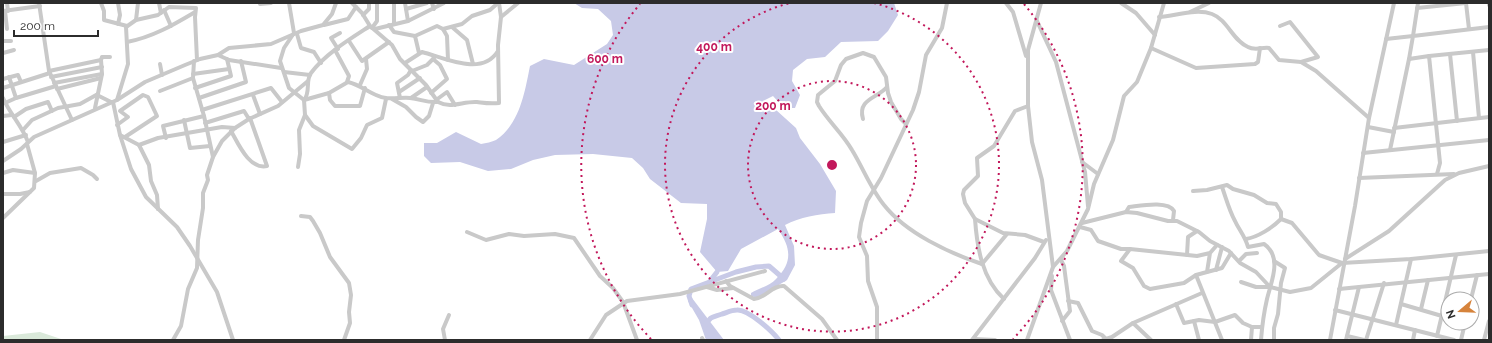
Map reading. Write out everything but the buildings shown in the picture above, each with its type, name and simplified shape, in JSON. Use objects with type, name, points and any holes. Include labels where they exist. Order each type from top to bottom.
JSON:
[{"type":"street","points":[[7,3],[5,11],[5,23],[7,29]]},
{"type":"street","points":[[101,3],[104,11],[104,20],[127,26],[136,20],[163,12],[169,7],[196,8],[196,61],[193,76],[195,88],[206,123],[213,157]]},
{"type":"street","points":[[118,3],[120,15],[118,24]]},
{"type":"street","points":[[136,20],[138,3]]},
{"type":"street","points":[[158,3],[171,26]]},
{"type":"street","points":[[260,4],[271,3]]},
{"type":"street","points":[[289,3],[294,32],[280,56],[282,70],[289,88],[292,92],[296,92],[304,100]]},
{"type":"street","points":[[323,25],[332,14],[336,3]]},
{"type":"street","points":[[352,3],[372,28],[389,42],[405,63],[420,78],[436,101],[443,105],[475,102],[485,105],[499,103],[498,51],[501,17],[499,3]]},
{"type":"street","points":[[363,15],[369,9],[369,3]]},
{"type":"street","points":[[372,28],[377,21],[377,3]]},
{"type":"street","points":[[394,3],[394,24]]},
{"type":"street","points":[[406,3],[408,21]]},
{"type":"street","points":[[406,9],[427,3]]},
{"type":"street","points":[[432,3],[434,9]]},
{"type":"street","points":[[298,167],[300,154],[299,130],[305,115],[304,100],[308,93],[308,82],[310,75],[321,63],[337,50],[349,41],[372,28],[408,21],[444,3]]},
{"type":"street","points":[[389,25],[394,32],[415,36],[436,26],[443,29],[462,24],[478,14],[489,11],[499,3]]},
{"type":"street","points":[[501,17],[518,3]]},
{"type":"street","points":[[877,340],[877,307],[868,281],[867,256],[859,237],[864,208],[906,124],[920,92],[926,55],[942,28],[947,3]]},
{"type":"street","points":[[1006,3],[1013,12],[1027,58]]},
{"type":"street","points":[[1041,3],[1027,58],[1028,106],[1032,142],[1042,180],[1049,237],[1052,268],[1050,287],[1070,340]]},
{"type":"street","points":[[1121,3],[1136,13],[1155,35]]},
{"type":"street","points":[[1027,340],[1052,268],[1060,260],[1081,225],[1088,209],[1098,174],[1113,140],[1124,96],[1137,82],[1151,48],[1164,3]]},
{"type":"street","points":[[1190,13],[1209,3]]},
{"type":"street","points":[[1330,340],[1363,153],[1394,3]]},
{"type":"street","points":[[1390,150],[1413,36],[1418,3]]},
{"type":"street","points":[[1417,8],[1466,3],[1469,29]]},
{"type":"street","points":[[5,11],[39,5],[50,74],[72,120]]},
{"type":"street","points":[[3,161],[34,137],[95,108],[114,101],[145,82],[196,61],[218,55],[229,48],[267,45],[323,25],[348,19],[356,7]]},
{"type":"street","points":[[127,42],[154,34],[195,12]]},
{"type":"street","points":[[1159,17],[1190,13],[1213,14],[1221,19],[1238,41],[1249,48],[1269,48],[1279,60],[1287,62],[1301,62],[1318,57],[1290,22],[1280,26]]},
{"type":"street","points":[[1036,19],[1056,62],[1085,172],[1088,209]]},
{"type":"street","points":[[127,26],[128,64],[114,101],[117,111],[117,125],[120,135],[132,169],[142,190],[158,209],[177,227],[217,292],[233,340]]},
{"type":"street","points":[[1386,39],[1489,26]]},
{"type":"street","points":[[452,27],[467,40],[473,64]]},
{"type":"street","points":[[443,29],[447,36],[448,60]]},
{"type":"street","points":[[304,100],[329,93],[347,82],[349,76],[331,38],[340,33]]},
{"type":"street","points":[[297,34],[301,48],[314,52],[321,63]]},
{"type":"street","points":[[415,36],[420,53]]},
{"type":"street","points":[[3,41],[11,41]]},
{"type":"street","points":[[349,41],[360,60],[366,59],[389,42]]},
{"type":"street","points":[[1151,48],[1196,68],[1255,64],[1258,62],[1260,48]]},
{"type":"street","points":[[3,53],[14,50]]},
{"type":"street","points":[[1408,59],[1489,50]]},
{"type":"street","points":[[405,63],[420,53],[464,64],[473,64],[487,62],[493,58],[498,51]]},
{"type":"street","points":[[1473,52],[1479,118]]},
{"type":"street","points":[[906,124],[901,119],[891,102],[886,77],[874,56],[863,53],[843,60],[835,81],[818,95],[817,98],[819,106],[851,148],[885,206],[916,232],[953,254],[982,264]]},
{"type":"street","points":[[1450,54],[1457,121]]},
{"type":"street","points":[[218,55],[227,59],[310,75]]},
{"type":"street","points":[[1429,56],[1440,163],[1437,174]]},
{"type":"street","points":[[3,88],[101,60],[102,57],[110,57]]},
{"type":"street","points":[[400,98],[398,82],[412,70],[427,65],[434,57]]},
{"type":"street","points":[[431,93],[448,79],[434,57]]},
{"type":"street","points":[[195,88],[231,76],[227,59]]},
{"type":"street","points":[[360,86],[367,69],[366,59]]},
{"type":"street","points":[[95,108],[102,76],[101,60]]},
{"type":"street","points":[[199,98],[246,82],[241,61]]},
{"type":"street","points":[[1301,62],[1324,78],[1370,118]]},
{"type":"street","points":[[160,64],[162,75]]},
{"type":"street","points":[[50,74],[102,67]]},
{"type":"street","points":[[160,91],[193,76],[229,69]]},
{"type":"street","points":[[3,79],[19,75],[21,82]]},
{"type":"street","points":[[56,86],[102,76]]},
{"type":"street","points":[[5,103],[16,98],[56,86],[102,76]]},
{"type":"street","points":[[8,77],[16,98]]},
{"type":"street","points":[[399,92],[420,78]]},
{"type":"street","points":[[173,340],[181,326],[188,289],[199,262],[198,240],[203,208],[203,193],[208,180],[207,175],[213,157],[222,141],[231,131],[249,119],[282,102],[308,82]]},
{"type":"street","points":[[347,82],[365,88],[375,95],[386,99],[411,98],[423,102],[436,101]]},
{"type":"street","points":[[411,98],[427,87]]},
{"type":"street","points":[[863,119],[861,112],[864,105],[868,100],[887,87]]},
{"type":"street","points":[[202,110],[253,95],[271,88],[282,102]]},
{"type":"street","points":[[329,93],[330,100],[335,106],[360,106],[365,88]]},
{"type":"street","points":[[392,99],[406,107],[416,118],[423,122],[429,116],[436,101],[447,92],[455,105]]},
{"type":"street","points":[[23,130],[31,120],[65,106],[80,104],[97,95],[114,101]]},
{"type":"street","points":[[117,111],[145,95],[158,115],[125,137]]},
{"type":"street","points":[[253,95],[260,114]]},
{"type":"street","points":[[3,98],[26,135],[36,181],[32,191],[3,218]]},
{"type":"street","points":[[305,115],[313,126],[323,131],[337,142],[352,149],[362,138],[367,125],[382,118],[386,99]]},
{"type":"street","points":[[3,116],[13,116],[26,109],[48,102],[52,111]]},
{"type":"street","points":[[1004,299],[995,291],[982,264],[975,219],[965,203],[963,194],[964,190],[978,176],[977,158],[994,146],[1015,111],[1028,106]]},
{"type":"street","points":[[206,123],[244,110],[249,119],[267,166],[261,166],[252,162],[231,131]]},
{"type":"street","points":[[117,111],[128,117],[117,125]]},
{"type":"street","points":[[166,138],[163,126],[204,116]]},
{"type":"street","points":[[1368,127],[1394,130],[1436,123],[1489,117]]},
{"type":"street","points":[[184,120],[191,149],[210,146]]},
{"type":"street","points":[[139,145],[158,138],[166,138],[207,130],[235,128]]},
{"type":"street","points":[[3,142],[26,135]]},
{"type":"street","points":[[120,135],[139,145],[150,165],[151,181],[157,194],[158,209]]},
{"type":"street","points":[[1363,153],[1489,140]]},
{"type":"street","points":[[1082,162],[1098,174]]},
{"type":"street","points":[[1359,178],[1457,174],[1489,166]]},
{"type":"street","points":[[36,181],[50,174],[78,168],[83,168],[96,179]]},
{"type":"street","points":[[3,173],[13,170],[35,173]]},
{"type":"street","points":[[1241,282],[1256,287],[1271,287],[1290,292],[1311,288],[1344,261],[1389,231],[1438,186],[1457,174]]},
{"type":"street","points":[[1193,191],[1227,185],[1233,189],[1254,195],[1267,203],[1276,204],[1281,212],[1281,219]]},
{"type":"street","points":[[1222,187],[1233,218],[1246,239],[1248,247],[1264,244],[1266,245],[1274,261],[1285,268],[1280,290],[1278,314],[1274,328],[1274,340]]},
{"type":"street","points":[[3,194],[20,194],[32,191]]},
{"type":"street","points":[[1126,212],[1129,207],[1156,204],[1169,206],[1174,211],[1173,220]]},
{"type":"street","points":[[1081,225],[1126,212],[1137,213],[1168,221],[1173,220],[1197,231],[1222,247],[1239,261],[1256,272],[1271,287]]},
{"type":"street","points":[[301,216],[310,218],[313,221],[320,232],[330,258],[349,283],[351,295],[349,312],[350,323],[344,340]]},
{"type":"street","points":[[975,219],[1007,234],[1025,235],[1044,242]]},
{"type":"street","points":[[1281,219],[1292,223],[1319,255],[1344,261],[1411,259],[1489,251]]},
{"type":"street","points":[[1246,239],[1256,237],[1281,219]]},
{"type":"street","points":[[1081,225],[1091,230],[1098,241],[1121,248],[1197,256],[1210,253]]},
{"type":"street","points":[[1187,255],[1188,237],[1197,231]]},
{"type":"street","points":[[467,232],[486,240],[509,234],[524,236],[555,234],[570,236],[576,240],[600,276],[613,288],[623,302],[637,340]]},
{"type":"street","points":[[982,264],[1007,234]]},
{"type":"street","points":[[973,339],[1035,258],[1044,242],[1049,237]]},
{"type":"street","points":[[1207,272],[1210,253],[1217,245]]},
{"type":"street","points":[[1216,270],[1222,247]]},
{"type":"street","points":[[1130,249],[1121,261],[1133,268],[1144,286],[1150,289],[1184,283],[1196,275],[1216,270],[1226,263],[1230,253]]},
{"type":"street","points":[[1239,261],[1246,254],[1257,253]]},
{"type":"street","points":[[1447,291],[1456,255]]},
{"type":"street","points":[[1396,325],[1411,259]]},
{"type":"street","points":[[1060,260],[1064,266],[1070,311],[1062,321]]},
{"type":"street","points":[[1261,340],[1267,298],[1271,287],[1274,261]]},
{"type":"street","points":[[590,340],[606,315],[623,302],[676,295],[765,271]]},
{"type":"street","points":[[1340,289],[1384,283],[1489,274]]},
{"type":"street","points":[[1196,275],[1222,340]]},
{"type":"street","points":[[1473,291],[1477,275]]},
{"type":"street","points":[[1421,309],[1428,280]]},
{"type":"street","points":[[726,281],[733,288],[754,299],[762,297],[777,287],[784,286],[825,322],[837,340]]},
{"type":"street","points":[[1359,287],[1347,338],[1365,340],[1384,283]]},
{"type":"street","points":[[707,287],[717,290],[733,288]]},
{"type":"street","points":[[1068,301],[1078,303],[1092,331],[1105,340],[1133,323],[1202,293]]},
{"type":"street","points":[[1176,304],[1184,323],[1194,321],[1214,322],[1235,315],[1243,323],[1262,327]]},
{"type":"street","points":[[1401,304],[1440,315]]},
{"type":"street","points":[[1335,310],[1454,340]]},
{"type":"street","points":[[445,340],[443,329],[448,315]]},
{"type":"street","points":[[1194,321],[1199,340]]},
{"type":"street","points":[[1484,340],[1489,322]]},
{"type":"street","points":[[1133,323],[1151,340]]},
{"type":"street","points":[[1437,336],[1440,324]]},
{"type":"street","points":[[1251,340],[1252,326]]},
{"type":"street","points":[[1413,340],[1415,330]]},
{"type":"street","points":[[973,339],[994,340]]},
{"type":"green space","points":[[40,332],[64,340],[3,340],[3,336]]},
{"type":"water","points":[[574,3],[894,3],[898,15],[888,31],[878,41],[841,42],[825,57],[807,59],[793,70],[792,81],[800,95],[795,108],[784,108],[773,96],[765,100],[796,128],[800,138],[820,164],[836,191],[835,213],[809,216],[785,225],[794,246],[795,265],[787,280],[757,298],[751,296],[751,293],[774,281],[782,273],[788,261],[788,249],[786,242],[778,229],[741,249],[728,271],[717,272],[700,252],[707,219],[707,204],[681,203],[650,179],[643,168],[632,158],[593,154],[555,155],[533,160],[511,169],[488,171],[460,162],[431,163],[424,156],[424,143],[437,143],[456,132],[481,144],[496,140],[511,125],[516,116],[526,86],[530,66],[544,59],[574,65],[607,44],[613,35],[611,21],[598,9],[582,8]]},
{"type":"water","points":[[692,298],[724,340],[706,340],[699,320],[688,301]]},
{"type":"waterway","points":[[692,305],[689,296],[691,289],[736,272],[756,267],[769,266],[784,279]]},
{"type":"waterway","points":[[710,281],[717,272]]},
{"type":"waterway","points":[[705,325],[713,317],[733,310],[742,311],[760,321],[779,340]]}]
